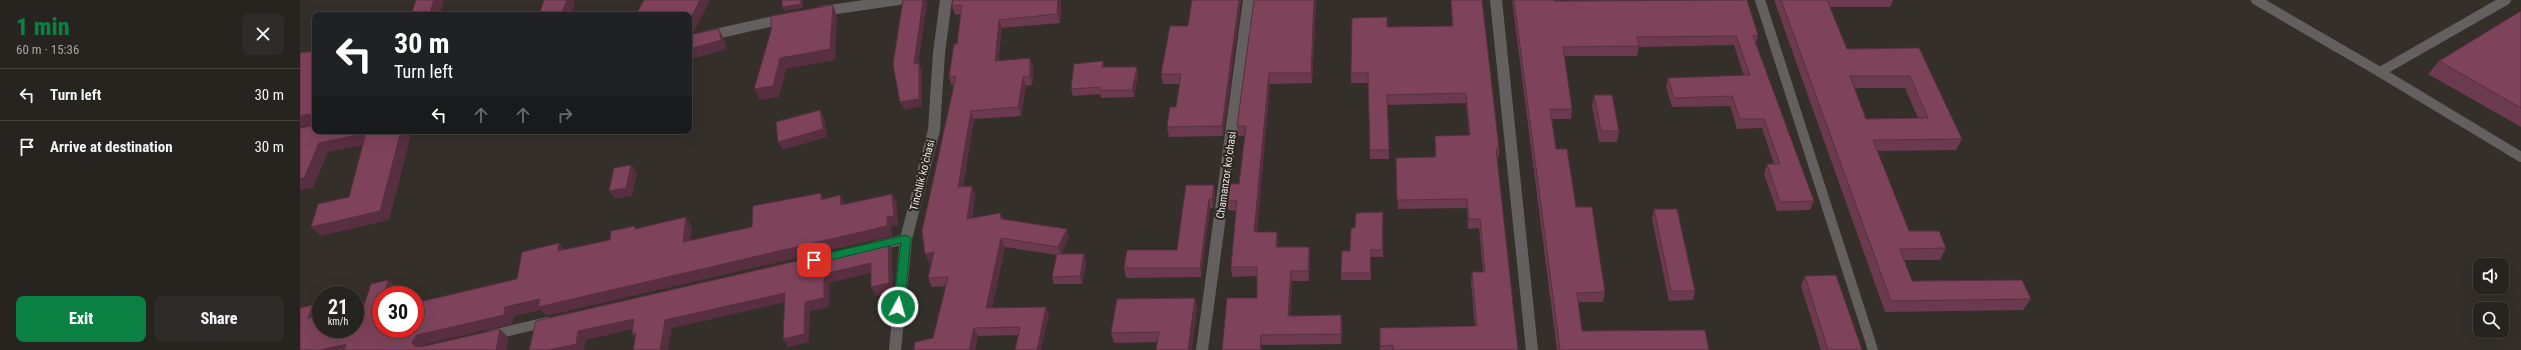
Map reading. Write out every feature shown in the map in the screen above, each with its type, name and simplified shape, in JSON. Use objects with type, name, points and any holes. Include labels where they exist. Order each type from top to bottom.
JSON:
[{"type":"street","name":"Tinchlik koʻchasi","points":[[894,350],[906,238],[934,130],[939,53],[946,0]]},
{"type":"street","name":"Chamanzor koʻchasi","points":[[1202,350],[1249,0]]},
{"type":"street","points":[[1496,0],[1532,350]]},
{"type":"lane","points":[[810,14],[864,4],[900,0]]},
{"type":"lane","points":[[1760,0],[1873,350]]},
{"type":"lane","points":[[2256,0],[2380,72],[2521,157]]},
{"type":"lane","points":[[2380,72],[2506,0]]},
{"type":"lane","points":[[692,39],[794,17]]},
{"type":"lane","points":[[868,248],[906,238]]},
{"type":"lane","points":[[482,337],[559,319]]},
{"type":"building","points":[[416,0],[434,0],[430,12],[412,12]]},
{"type":"building","points":[[544,0],[567,0],[562,12],[540,12]]},
{"type":"building","points":[[644,0],[700,0],[692,15],[692,12],[638,12]]},
{"type":"building","points":[[782,0],[801,0],[801,4],[782,7]]},
{"type":"building","points":[[903,0],[923,0],[914,64],[919,63],[919,99],[900,102],[893,64]]},
{"type":"building","points":[[953,0],[1058,0],[1057,14],[999,20],[995,61],[1030,58],[1030,76],[1023,77],[1018,107],[971,111],[958,187],[972,186],[967,219],[1000,213],[1001,219],[1067,229],[1058,247],[1001,238],[986,308],[1046,307],[1037,350],[1015,350],[1020,327],[974,328],[969,350],[914,350],[915,342],[933,338],[948,277],[928,278],[934,252],[925,254],[922,231],[956,76],[949,77],[954,44],[957,44],[962,5],[952,6]]},
{"type":"building","points":[[1192,0],[1239,0],[1222,126],[1167,127],[1170,107],[1176,107],[1181,74],[1161,74],[1170,26],[1188,26]]},
{"type":"building","points":[[1254,0],[1314,0],[1311,73],[1269,73],[1254,232],[1277,232],[1276,247],[1309,247],[1308,271],[1291,271],[1288,316],[1341,315],[1341,334],[1261,335],[1260,350],[1222,350],[1227,298],[1257,298],[1257,267],[1231,267],[1237,201],[1227,200],[1229,184],[1239,184],[1246,126],[1237,126]]},
{"type":"building","points":[[1451,0],[1482,0],[1499,148],[1496,148],[1518,350],[1393,350],[1393,345],[1380,346],[1380,328],[1477,326],[1472,272],[1485,272],[1480,219],[1469,219],[1467,199],[1397,200],[1396,158],[1436,157],[1435,136],[1470,135],[1466,93],[1387,95],[1389,150],[1370,150],[1368,73],[1351,73],[1352,18],[1387,17],[1387,27],[1453,26]]},
{"type":"building","points":[[1514,0],[1747,0],[1758,35],[1753,36],[1814,201],[1780,202],[1767,164],[1780,164],[1764,119],[1740,119],[1732,96],[1674,98],[1668,78],[1750,75],[1736,36],[1637,37],[1639,46],[1563,47],[1572,109],[1550,109],[1556,149],[1567,149],[1576,207],[1592,207],[1605,292],[1577,293],[1582,331],[1705,330],[1709,350],[1560,350]]},
{"type":"building","points":[[1781,0],[1827,0],[1847,49],[1919,48],[1962,139],[1873,140],[1909,231],[1939,231],[1946,248],[1900,249],[1912,281],[2022,280],[2031,299],[1891,301]],"holes":[[[1850,76],[1910,76],[1928,118],[1866,119]]]},
{"type":"building","points":[[833,5],[830,49],[780,58],[773,86],[754,89],[771,31],[771,16]]},
{"type":"building","points":[[2521,11],[2521,108],[2439,61]]},
{"type":"building","points":[[719,29],[721,40],[692,48],[692,34]]},
{"type":"building","points":[[312,51],[312,118],[309,114],[300,116],[300,53]]},
{"type":"building","points":[[1103,61],[1102,67],[1137,67],[1132,90],[1100,90],[1100,87],[1071,89],[1074,64]]},
{"type":"building","points":[[1594,95],[1612,95],[1619,131],[1601,131]]},
{"type":"building","points":[[820,110],[823,129],[778,142],[776,122]]},
{"type":"building","points":[[312,122],[312,134],[361,134],[319,143],[304,178],[300,179],[300,128],[310,126]]},
{"type":"building","points":[[366,134],[400,134],[380,211],[311,227],[318,204],[349,197]]},
{"type":"building","points":[[631,165],[626,188],[609,191],[614,168]]},
{"type":"building","points":[[1186,185],[1214,185],[1212,199],[1209,199],[1200,268],[1124,268],[1127,250],[1177,250]]},
{"type":"building","points":[[821,193],[821,200],[840,195],[841,205],[892,194],[894,216],[887,217],[887,226],[538,307],[540,299],[505,307],[504,315],[424,333],[424,301],[517,279],[522,252],[559,243],[558,251],[610,240],[611,231],[635,226],[635,229],[686,217],[683,242],[752,227],[753,206]]},
{"type":"building","points":[[1654,209],[1677,209],[1695,291],[1671,291]]},
{"type":"building","points":[[1383,212],[1382,250],[1371,250],[1370,273],[1341,273],[1342,251],[1350,251],[1351,228],[1355,228],[1356,213]]},
{"type":"building","points":[[888,240],[889,283],[871,287],[871,263],[824,274],[824,298],[805,302],[804,334],[783,339],[785,293],[665,320],[660,350],[633,350],[636,333],[632,334],[634,319],[578,331],[576,344],[548,350],[529,350],[536,321]]},
{"type":"building","points":[[1057,254],[1084,254],[1080,276],[1052,277]]},
{"type":"building","points":[[1836,275],[1862,350],[1828,350],[1805,276]]},
{"type":"building","points":[[388,280],[386,286],[372,286],[372,338],[415,338],[412,342],[414,346],[420,347],[500,329],[496,350],[344,350],[346,344],[321,350],[300,350],[300,308],[312,305],[308,318],[312,317],[312,338],[364,338],[364,305],[371,284]]},
{"type":"building","points":[[1195,298],[1188,350],[1156,350],[1159,332],[1111,333],[1117,299]]},
{"type":"route","points":[[814,260],[906,238],[898,307]]}]
